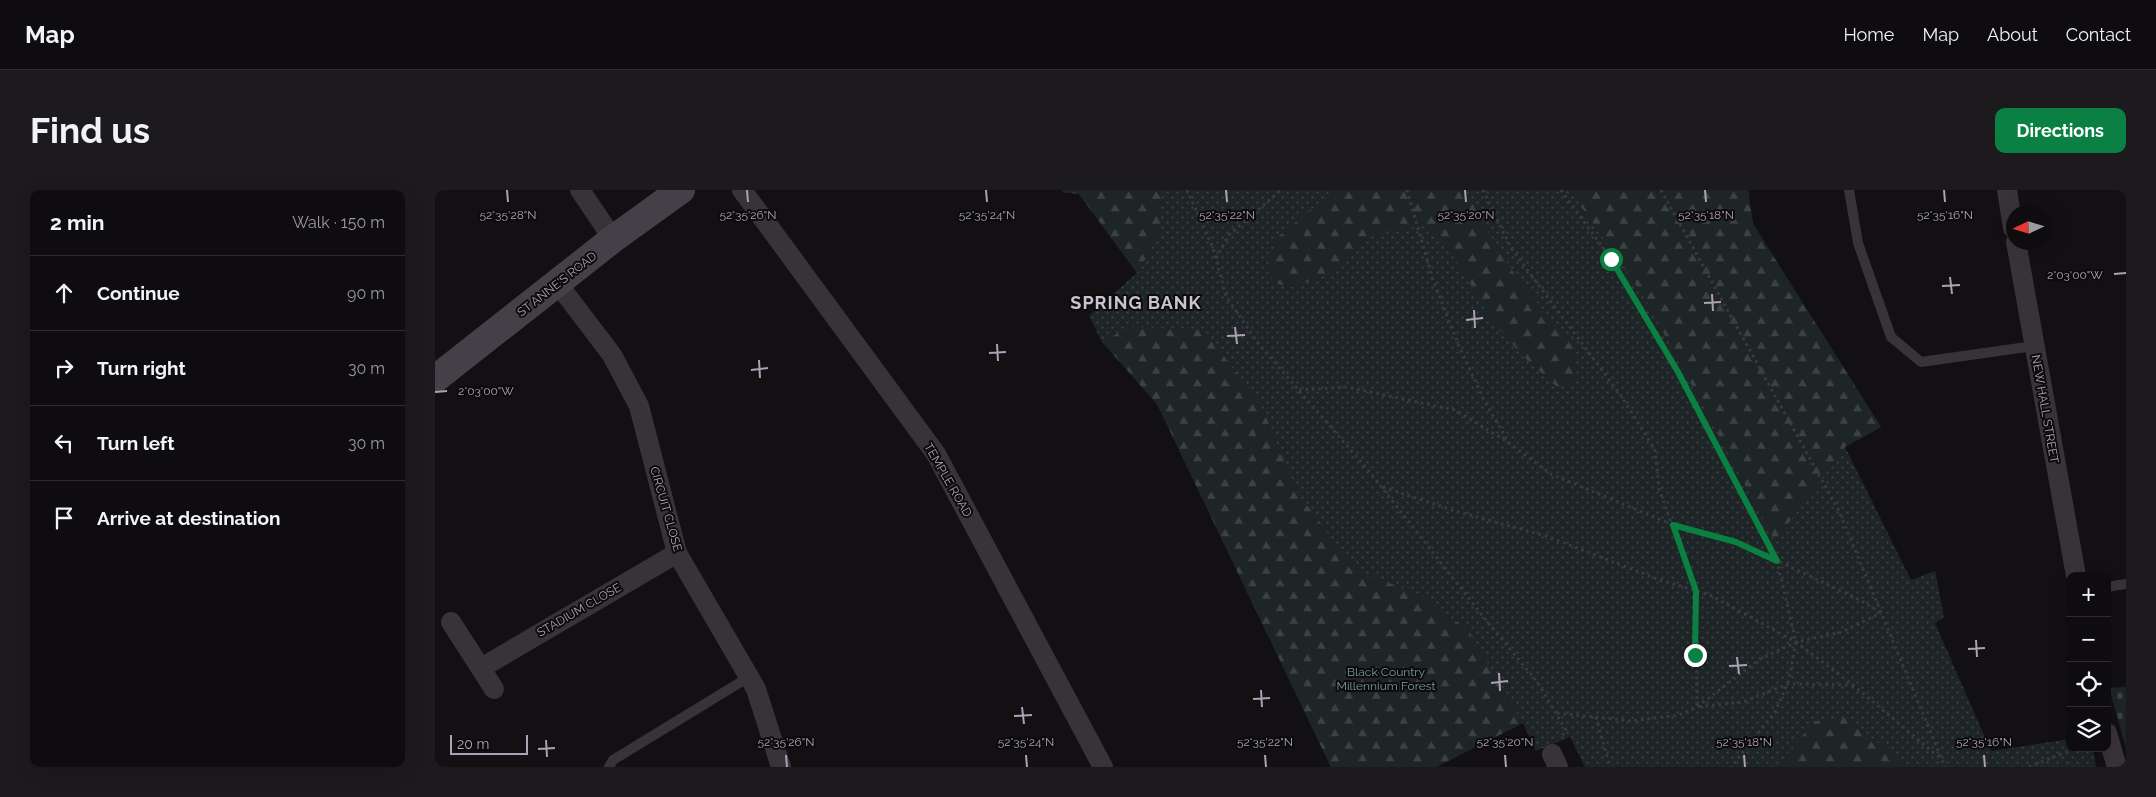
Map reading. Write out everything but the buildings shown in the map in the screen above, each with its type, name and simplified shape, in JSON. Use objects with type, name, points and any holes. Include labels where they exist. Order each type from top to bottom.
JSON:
[{"type":"street","points":[[580,190],[613,239]]},
{"type":"street","name":"ST ANNE'S ROAD","points":[[435,379],[613,239],[681,190]]},
{"type":"street","name":"TEMPLE ROAD","points":[[742,190],[936,454],[1103,767]]},
{"type":"street","points":[[2007,190],[2009,205]]},
{"type":"street","name":"NEW HALL STREET","points":[[2017,250],[2033,346],[2075,572]]},
{"type":"street","name":"CIRCUIT CLOSE","points":[[558,284],[612,355],[639,406],[677,553],[755,688],[781,767]]},
{"type":"street","name":"STADIUM CLOSE","points":[[481,668],[677,553]]},
{"type":"street","points":[[451,622],[494,689]]},
{"type":"street","points":[[2111,746],[2117,767]]},
{"type":"lane","points":[[1849,190],[1858,243],[1891,337],[1921,362],[2033,346]]},
{"type":"lane","points":[[2111,587],[2126,584]]},
{"type":"lane","points":[[609,767],[613,760],[749,677]]},
{"type":"path","points":[[1187,190],[1216,258],[1227,296],[1257,342],[1382,487],[1539,683],[1566,730],[1555,760]]},
{"type":"path","points":[[1216,258],[1229,234],[1281,190]]},
{"type":"path","points":[[1407,190],[1433,280],[1459,346],[1484,400],[1509,443]]},
{"type":"path","points":[[1483,190],[1511,248],[1622,397],[1655,450],[1659,489],[1696,591],[1697,707]]},
{"type":"path","points":[[1561,190],[1611,259],[1678,372],[1777,561],[1796,642],[1788,684],[1775,712],[1731,767]]},
{"type":"path","points":[[1661,190],[1839,511],[1945,767]]},
{"type":"path","points":[[1299,390],[1347,387],[1455,410],[1509,443],[1551,474],[1673,525],[1736,542],[1860,600],[1881,613]]},
{"type":"path","points":[[1382,487],[1455,511],[1546,536],[1660,580],[1709,595],[1796,642],[1853,685],[1942,759]]},
{"type":"path","points":[[1557,713],[1631,720],[1679,715],[1697,707],[1760,659],[1796,642],[1842,632],[1881,613]]},
{"type":"path","points":[[1697,707],[1743,702],[1788,684],[1853,685]]},
{"type":"path","points":[[1596,718],[1610,767]]},
{"type":"path","points":[[2029,767],[2066,752]]},
{"type":"green space","points":[[1063,190],[1748,190],[1753,224],[1881,427],[1845,447],[1911,580],[1935,571],[1944,617],[1935,623],[1991,751],[2066,740],[2066,752],[2094,752],[2096,767],[1585,767],[1570,737],[1536,751],[1523,723],[1436,767],[1331,767],[1157,404],[1102,342],[1089,316],[1137,273],[1079,194],[1062,192]]},
{"type":"green space","points":[[1063,190],[1162,190],[1160,234],[1137,273],[1079,194],[1062,192]]},
{"type":"green space","points":[[1335,190],[1466,190],[1480,219],[1517,278],[1574,348],[1573,382],[1557,387],[1527,360],[1490,319],[1464,272],[1430,225],[1386,230],[1361,241],[1326,275],[1293,287],[1273,283],[1268,260],[1280,235]]},
{"type":"green space","points":[[1570,190],[1748,190],[1753,224],[1881,427],[1845,447],[1775,541],[1645,298]]},
{"type":"green space","name":"Black Country Millennium Forest","points":[[1129,327],[1204,329],[1262,408],[1298,493],[1356,571],[1419,594],[1469,631],[1523,723],[1436,767],[1331,767],[1157,404],[1102,342]]},
{"type":"green space","points":[[2126,687],[2126,748],[2111,695],[2111,688]]},
{"type":"green space","points":[[1845,718],[1910,767],[1780,767],[1786,755],[1815,721]]},
{"type":"district","name":"SPRING BANK","points":[[1136,302]]},
{"type":"route","points":[[1611,259],[1678,372],[1777,561],[1736,542],[1673,525],[1696,591],[1695,655]]}]
